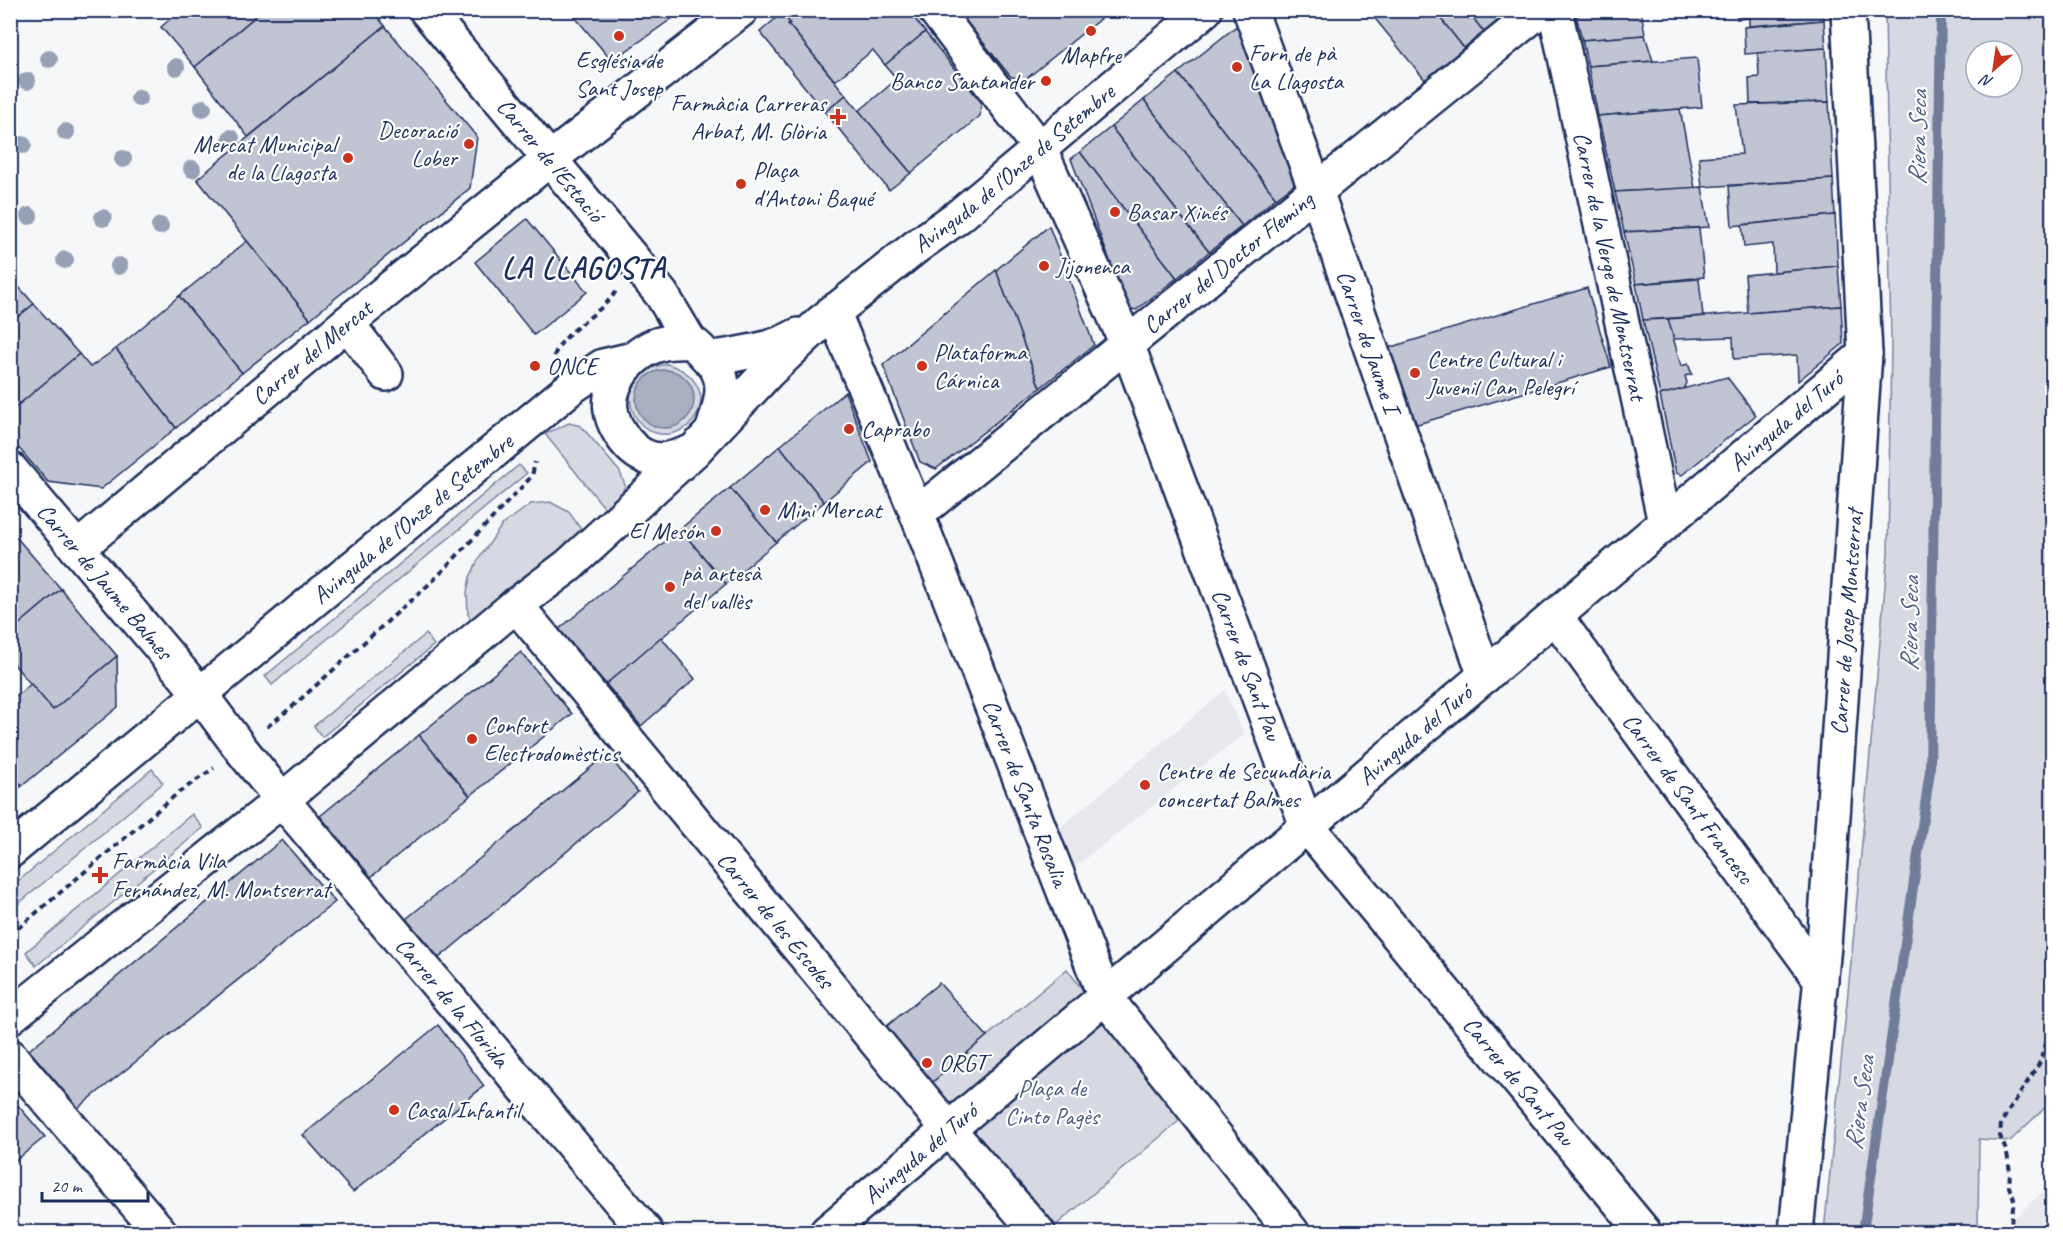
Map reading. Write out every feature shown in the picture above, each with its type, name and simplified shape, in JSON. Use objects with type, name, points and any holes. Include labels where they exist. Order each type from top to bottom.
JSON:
[{"type":"street","name":"Carrer de l'Estació","points":[[426,10],[662,296],[700,351]]},
{"type":"street","name":"Carrer de Sant Pau","points":[[935,10],[1040,149],[1127,344],[1307,826],[1644,1233]]},
{"type":"street","name":"Avinguda de l'Onze de Setembre","points":[[10,1017],[282,800],[516,605],[568,566],[703,442],[768,372],[826,317],[959,216],[1205,10]]},
{"type":"street","name":"Carrer de Jaume I","points":[[1250,10],[1316,191],[1485,676]]},
{"type":"street","name":"Carrer del Doctor Fleming","points":[[916,514],[1540,10]]},
{"type":"street","name":"Carrer de la Verge de Montserrat","points":[[1555,10],[1665,523]]},
{"type":"street","name":"Carrer de Josep Montserrat","points":[[1796,1233],[1821,981],[1865,354],[1848,10]]},
{"type":"street","name":"Carrer del Mercat","points":[[76,549],[347,323],[550,159],[734,16]]},
{"type":"street","name":"Avinguda de l'Onze de Setembre","points":[[700,351],[763,349],[788,341],[826,317]]},
{"type":"street","name":"Carrer de Santa Rosalia","points":[[826,317],[916,514],[1106,997],[1292,1233]]},
{"type":"street","points":[[347,323],[386,374]]},
{"type":"street","points":[[666,342],[700,351],[721,375],[723,389],[720,406],[703,442],[666,460],[649,458],[628,445],[613,422],[611,397],[618,378],[633,359],[646,348],[666,342]]},
{"type":"street","name":"Avinguda del Turó","points":[[827,1233],[1865,354]]},
{"type":"street","name":"Avinguda de l'Onze de Setembre","points":[[10,851],[573,386],[603,366],[633,359]]},
{"type":"street","name":"Carrer de Jaume Balmes","points":[[10,469],[200,694]]},
{"type":"street","name":"Carrer de les Escoles","points":[[516,605],[949,1130],[1038,1233]]},
{"type":"street","name":"Carrer de Sant Francesc","points":[[1556,616],[1821,981]]},
{"type":"street","points":[[200,694],[282,800]]},
{"type":"street","name":"Carrer de la Florida","points":[[282,800],[646,1233]]},
{"type":"street","points":[[10,1056],[160,1233]]},
{"type":"path","points":[[2010,1233],[2014,1199],[2009,1187],[2010,1172],[2007,1153],[2000,1136],[2001,1124],[2038,1064],[2052,1026]]},
{"type":"shaded area","name":"Centre de Secundària concertat Balmes","points":[[1225,690],[1244,734],[1068,872],[1051,835]]},
{"type":"shaded area","points":[[2052,1183],[2052,1231],[2000,1232]]},
{"type":"green space","points":[[1885,11],[2052,11],[2052,1101],[2010,1141],[1979,1139],[1978,1232],[1824,1232],[1888,553],[1891,341]]},
{"type":"green space","points":[[667,364],[683,371],[695,382],[701,397],[700,406],[695,418],[686,427],[677,432],[661,434],[648,429],[637,420],[631,407],[631,394],[636,381],[647,370]],"holes":[[[667,370],[682,377],[691,387],[693,398],[691,410],[685,419],[676,425],[664,427],[651,422],[642,415],[636,400],[657,371]]]},
{"type":"green space","points":[[569,423],[581,426],[620,472],[625,485],[611,516],[545,434]]},
{"type":"green space","points":[[519,465],[527,473],[272,685],[265,676]]},
{"type":"green space","points":[[550,502],[569,512],[585,535],[474,625],[468,614],[467,592],[470,577],[478,560],[502,525],[531,504]]},
{"type":"green space","points":[[426,634],[434,645],[322,737],[314,726]]},
{"type":"green space","points":[[152,769],[163,783],[11,910],[11,887]]},
{"type":"green space","points":[[192,814],[203,828],[36,966],[26,952]]},
{"type":"green space","name":"Plaça de Cinto Pagès","points":[[1067,969],[1180,1120],[1048,1232],[923,1090]]},
{"type":"water","points":[[665,370],[681,375],[689,383],[694,399],[689,415],[681,423],[665,428],[649,423],[641,415],[636,399],[641,383],[649,375]]},
{"type":"building","points":[[181,10],[263,10],[195,67],[161,27]]},
{"type":"building","points":[[263,10],[372,10],[385,26],[248,137],[195,67]]},
{"type":"building","name":"Església de Sant Josep","points":[[569,10],[684,10],[612,61]]},
{"type":"building","points":[[786,10],[908,10],[925,32],[885,65],[873,50],[835,81],[788,24],[790,23],[782,13]]},
{"type":"building","points":[[957,10],[1111,10],[1026,79],[1011,77]]},
{"type":"building","points":[[1368,10],[1434,10],[1464,48],[1425,80]]},
{"type":"building","points":[[1434,10],[1467,10],[1484,32],[1464,48]]},
{"type":"building","points":[[1467,10],[1501,10],[1505,15],[1484,32]]},
{"type":"building","points":[[1579,10],[1629,10],[1576,15]]},
{"type":"building","points":[[1641,10],[1645,35],[1582,40],[1576,15]]},
{"type":"building","points":[[1737,10],[1823,10],[1824,20],[1749,26],[1749,18],[1737,19]]},
{"type":"building","points":[[782,13],[790,23],[788,24],[846,95],[825,112],[760,32]]},
{"type":"building","points":[[1824,20],[1826,48],[1745,54],[1744,27]]},
{"type":"building","points":[[1239,24],[1296,183],[1276,198],[1178,73]]},
{"type":"building","name":"Mercat Municipal de la Llagosta","points":[[385,26],[477,137],[470,188],[310,319],[197,179]]},
{"type":"building","points":[[925,32],[981,102],[980,116],[911,173],[859,111],[897,79],[885,65]]},
{"type":"building","points":[[1645,35],[1653,61],[1588,66],[1582,40]]},
{"type":"building","points":[[1826,48],[1829,102],[1750,104],[1749,78],[1759,77],[1758,53]]},
{"type":"building","points":[[1697,58],[1702,107],[1598,116],[1588,66]]},
{"type":"building","points":[[1178,73],[1276,198],[1242,226],[1144,100]]},
{"type":"building","points":[[846,95],[911,173],[889,190],[825,112]]},
{"type":"building","points":[[1144,100],[1242,226],[1209,252],[1111,127]]},
{"type":"building","points":[[1829,102],[1833,179],[1702,187],[1699,157],[1742,154],[1736,105]]},
{"type":"building","points":[[1680,109],[1695,188],[1615,192],[1598,116]]},
{"type":"building","points":[[1111,127],[1209,252],[1177,278],[1080,152]]},
{"type":"building","points":[[1080,152],[1177,278],[1136,310],[1128,308],[1071,159]]},
{"type":"building","points":[[1833,179],[1835,215],[1732,226],[1729,186]]},
{"type":"building","points":[[1702,187],[1709,227],[1624,232],[1615,192]]},
{"type":"building","points":[[1835,215],[1838,266],[1774,272],[1773,244],[1744,247],[1742,225]]},
{"type":"building","points":[[527,219],[587,292],[534,335],[475,262]]},
{"type":"building","points":[[1049,226],[1094,345],[1040,388],[996,270]]},
{"type":"building","points":[[1699,228],[1704,277],[1636,284],[1624,232]]},
{"type":"building","points":[[247,241],[310,319],[242,373],[179,296]]},
{"type":"building","points":[[1838,266],[1841,306],[1748,313],[1745,275]]},
{"type":"building","points":[[996,270],[1040,388],[936,469],[920,462],[883,365]]},
{"type":"building","points":[[10,277],[34,304],[10,323]]},
{"type":"building","points":[[1699,279],[1703,316],[1643,320],[1636,284]]},
{"type":"building","points":[[1587,288],[1611,367],[1404,428],[1381,350]]},
{"type":"building","points":[[179,296],[242,373],[176,428],[116,349]]},
{"type":"building","points":[[34,304],[79,354],[10,412],[10,323]]},
{"type":"building","points":[[1841,306],[1843,344],[1798,381],[1797,355],[1734,359],[1733,337],[1674,339],[1668,319]]},
{"type":"building","points":[[1668,319],[1681,366],[1688,364],[1692,374],[1685,376],[1687,383],[1684,389],[1660,395],[1643,320]]},
{"type":"building","points":[[116,349],[176,428],[101,489],[48,482],[10,438],[10,412],[79,354],[90,367]]},
{"type":"building","points":[[1727,377],[1756,415],[1682,475],[1676,473],[1660,395]]},
{"type":"building","points":[[845,392],[872,462],[824,502],[780,446]]},
{"type":"building","points":[[780,446],[824,502],[776,542],[730,488]]},
{"type":"building","points":[[730,488],[776,542],[726,584],[680,529]]},
{"type":"building","points":[[680,529],[726,584],[606,684],[559,629]]},
{"type":"building","points":[[10,530],[61,589],[10,632]]},
{"type":"building","points":[[61,589],[117,656],[53,710],[10,660],[10,632]]},
{"type":"building","points":[[661,637],[695,679],[641,726],[606,684]]},
{"type":"building","points":[[521,652],[572,714],[470,796],[419,735]]},
{"type":"building","points":[[117,656],[118,707],[22,786],[10,772],[10,701],[31,684],[53,710]]},
{"type":"building","points":[[419,735],[470,796],[371,877],[320,816]]},
{"type":"building","points":[[607,754],[638,792],[439,958],[406,919]]},
{"type":"building","points":[[10,772],[22,786],[10,795]]},
{"type":"building","points":[[282,840],[335,902],[78,1108],[29,1050]]},
{"type":"building","name":"ORGT","points":[[939,983],[987,1036],[923,1090],[876,1035]]},
{"type":"building","name":"Casal Infantil","points":[[438,1025],[484,1086],[353,1192],[303,1135]]},
{"type":"building","points":[[10,1096],[45,1137],[10,1165]]},
{"type":"waterway","name":"Riera Seca","points":[[1863,1232],[1930,771],[1941,10]]},
{"type":"place","name":"Mapfre","points":[[1091,31]]},
{"type":"place","name":"Església de Sant Josep","points":[[619,36]]},
{"type":"place","name":"Forn de pà La Llagosta","points":[[1237,67]]},
{"type":"place","name":"Banco Santander","points":[[1046,81]]},
{"type":"place","name":"Farmàcia Carreras Arbat, M. Glòria","points":[[838,117]]},
{"type":"place","name":"Decoració Lober","points":[[469,144]]},
{"type":"place","name":"Mercat Municipal de la Llagosta","points":[[348,158]]},
{"type":"place","name":"Plaça d'Antoni Baqué","points":[[741,184]]},
{"type":"place","name":"Basar Xinés","points":[[1115,212]]},
{"type":"place","name":"Jijonenca","points":[[1044,266]]},
{"type":"place","name":"ONCE","points":[[535,366]]},
{"type":"place","name":"Plataforma Cárnica","points":[[922,366]]},
{"type":"place","name":"Centre Cultural i Juvenil Can Pelegrí","points":[[1415,373]]},
{"type":"place","name":"Caprabo","points":[[849,429]]},
{"type":"place","name":"Mini Mercat","points":[[765,510]]},
{"type":"place","name":"El Mesón","points":[[716,531]]},
{"type":"place","name":"pà artesà del vallès","points":[[670,587]]},
{"type":"place","name":"Confort Electrodomèstics","points":[[472,739]]},
{"type":"place","name":"Centre de Secundària concertat Balmes","points":[[1145,785]]},
{"type":"place","name":"Farmàcia Vila Fernández, M. Montserrat","points":[[100,875]]},
{"type":"place","name":"ORGT","points":[[927,1063]]},
{"type":"place","name":"Casal Infantil","points":[[394,1110]]},
{"type":"district","name":"LA LLAGOSTA","points":[[584,268]]}]
